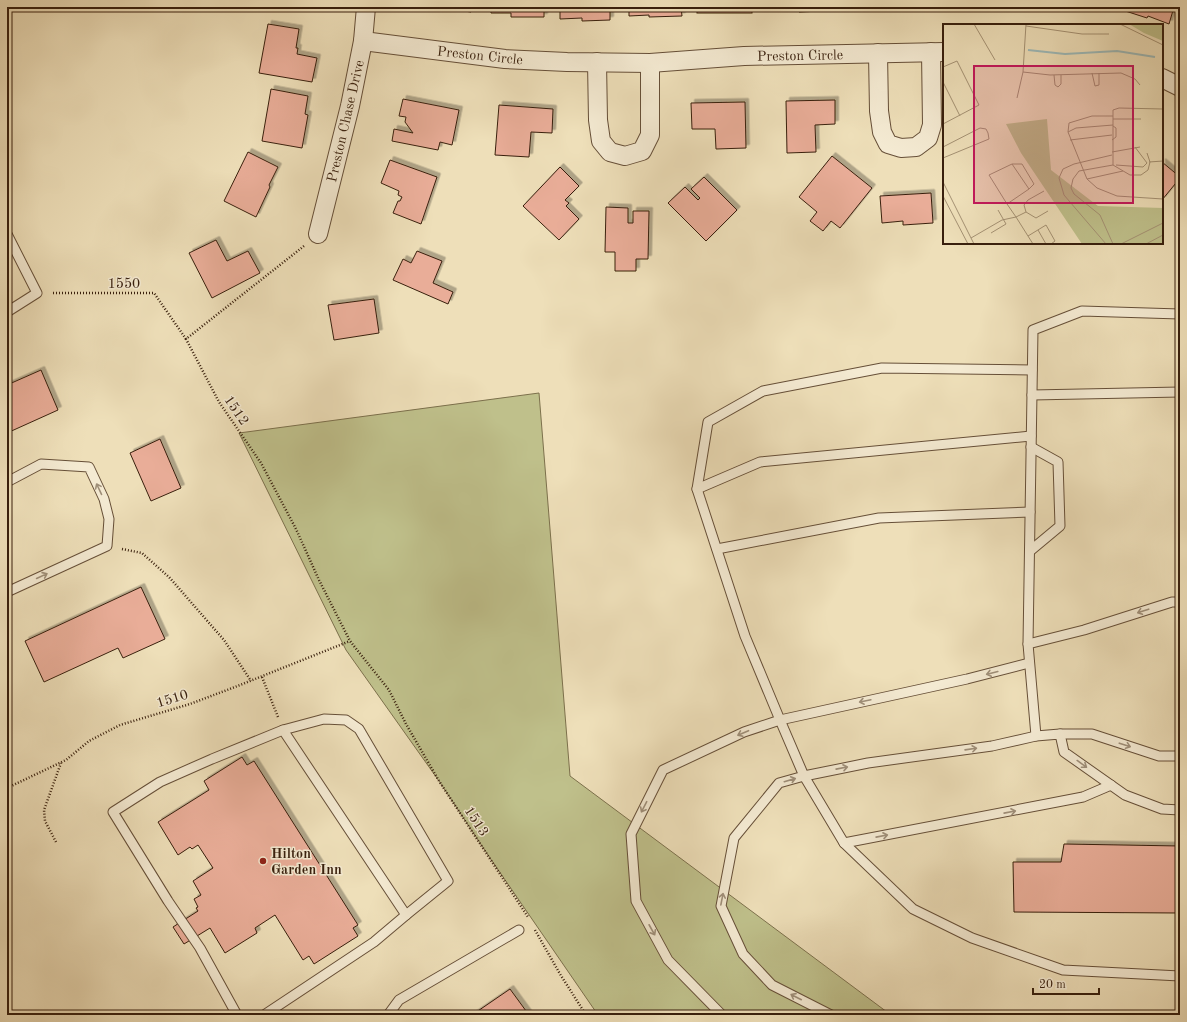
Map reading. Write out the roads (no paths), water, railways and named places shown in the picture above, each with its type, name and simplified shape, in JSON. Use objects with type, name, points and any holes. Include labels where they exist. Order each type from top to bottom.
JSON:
[{"type":"street","name":"Preston Chase Drive","points":[[318,234],[348,114],[363,41],[366,7]]},
{"type":"street","name":"Preston Circle","points":[[363,41],[505,59],[567,62],[650,63],[744,56],[878,53],[937,52],[932,125],[928,138],[916,147],[901,148],[888,144],[882,132],[879,111],[878,53]]},
{"type":"street","points":[[597,62],[598,120],[601,141],[610,152],[625,156],[642,151],[650,135],[650,63]]},
{"type":"street","points":[[1163,78],[1180,87]]},
{"type":"lane","points":[[7,234],[37,294],[7,312]]},
{"type":"lane","points":[[1036,736],[1028,644],[1033,330],[1082,311],[1180,314]]},
{"type":"lane","points":[[1032,370],[882,368],[763,391],[708,422],[697,489],[745,636],[804,776],[844,843],[912,909],[972,938],[1063,970],[1180,976]]},
{"type":"lane","points":[[1032,395],[1180,392]]},
{"type":"lane","points":[[697,489],[760,462],[1031,436]]},
{"type":"lane","points":[[1030,551],[1060,526],[1058,462],[1031,447]]},
{"type":"lane","points":[[7,482],[41,464],[89,467],[104,499],[109,519],[107,546],[7,592]]},
{"type":"lane","points":[[717,549],[879,518],[1030,512]]},
{"type":"lane","points":[[1028,644],[1084,630],[1172,602],[1180,602]]},
{"type":"lane","points":[[722,1015],[668,960],[636,901],[631,834],[663,770],[744,732],[780,720],[1029,664]]},
{"type":"lane","points":[[237,1015],[200,948],[168,901],[113,812],[160,782],[283,730],[324,719],[346,720],[359,729],[448,881],[406,914],[374,942],[264,1015]]},
{"type":"lane","points":[[283,730],[406,914]]},
{"type":"lane","points":[[1060,734],[1064,752],[1125,795],[1162,809],[1180,810]]},
{"type":"lane","points":[[831,1015],[772,986],[743,954],[721,906],[734,838],[779,783],[804,776],[868,763],[992,746],[1036,736],[1060,734],[1092,734],[1159,756],[1180,756]]},
{"type":"lane","points":[[844,843],[1083,797],[1111,785]]},
{"type":"lane","points":[[388,1015],[399,1000],[520,930]]},
{"type":"place","name":"Hilton Garden Inn","points":[[263,861]]}]
